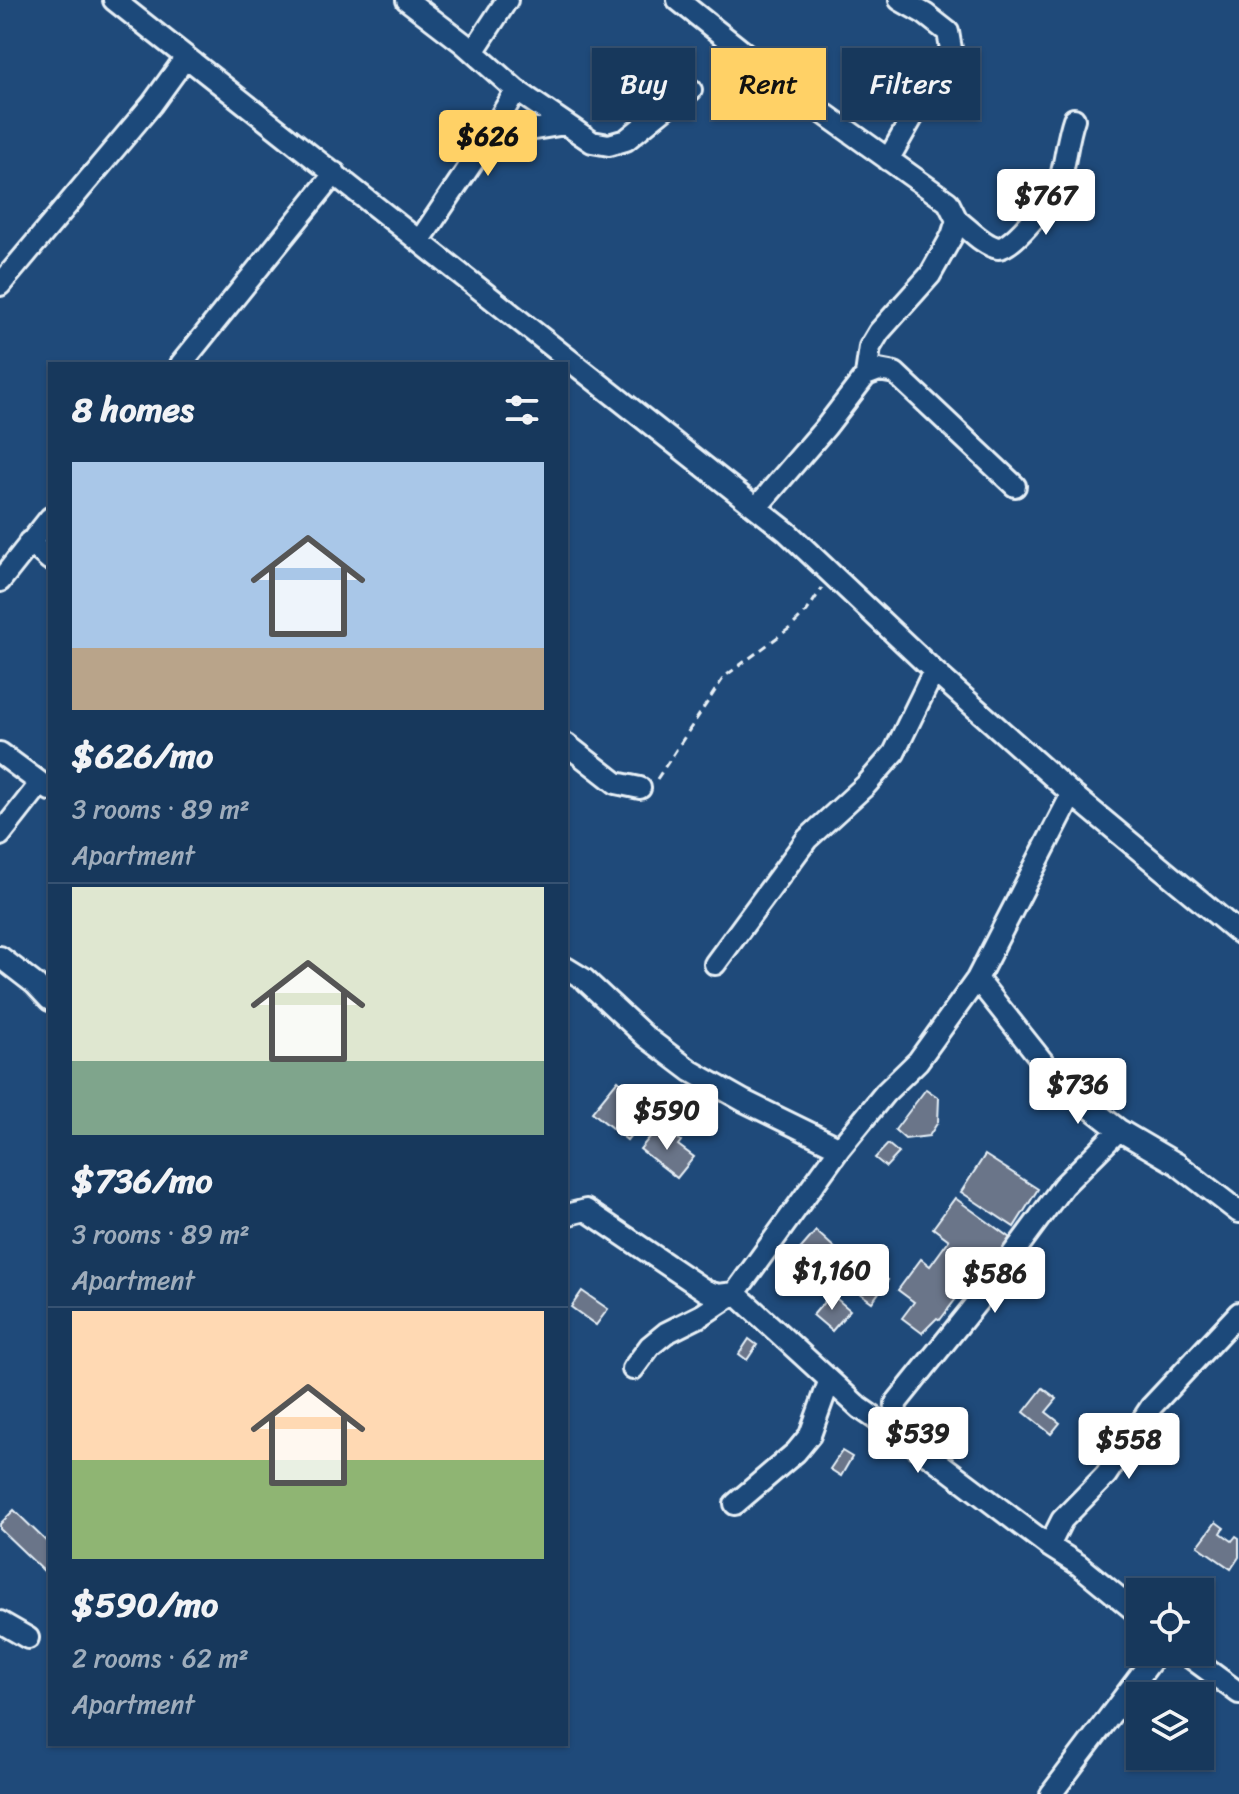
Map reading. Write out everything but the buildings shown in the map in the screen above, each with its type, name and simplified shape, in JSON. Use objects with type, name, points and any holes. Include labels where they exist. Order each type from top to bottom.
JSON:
[{"type":"street","points":[[114,0],[757,507],[1072,794],[1239,933]]},
{"type":"street","points":[[407,0],[516,90],[592,142],[617,144],[651,120]]},
{"type":"street","points":[[473,52],[507,0]]},
{"type":"street","points":[[678,0],[791,90],[948,202],[957,220],[999,248],[1008,246],[1057,186],[1074,119]]},
{"type":"street","points":[[888,160],[951,49],[948,32],[900,0]]},
{"type":"street","points":[[0,285],[152,104],[186,57]]},
{"type":"street","points":[[420,240],[482,148],[516,90]]},
{"type":"street","points":[[482,148],[511,133],[565,124]]},
{"type":"street","points":[[183,362],[335,173]]},
{"type":"street","points":[[757,507],[866,375],[870,347],[879,332],[930,275],[952,236],[957,220]]},
{"type":"street","points":[[866,375],[879,370],[895,373],[1015,486]]},
{"type":"street","points":[[0,581],[48,520]]},
{"type":"street","points":[[29,542],[48,558]]},
{"type":"street","points":[[715,964],[807,839],[866,785],[894,753],[934,671]]},
{"type":"street","points":[[568,746],[616,783],[640,788]]},
{"type":"street","points":[[0,753],[45,787],[0,835]]},
{"type":"street","points":[[633,1369],[650,1346],[666,1333],[702,1315],[735,1293],[840,1148],[885,1093],[918,1061],[977,979],[1072,794]]},
{"type":"street","points":[[0,957],[48,998]]},
{"type":"street","points":[[568,969],[584,979],[646,1037],[691,1071],[840,1148]]},
{"type":"street","points":[[977,979],[1055,1077],[1119,1130],[1177,1164],[1239,1212]]},
{"type":"street","points":[[901,1439],[895,1422],[896,1403],[978,1301],[1063,1186],[1119,1130]]},
{"type":"street","points":[[568,1214],[586,1210],[706,1291],[718,1295],[735,1293]]},
{"type":"street","points":[[735,1293],[829,1382],[901,1439],[934,1459],[1049,1546],[1104,1583],[1126,1603]]},
{"type":"street","points":[[1049,1546],[1062,1520],[1106,1475],[1151,1407],[1239,1313]]},
{"type":"street","points":[[735,1504],[796,1452],[810,1435],[829,1382]]},
{"type":"street","points":[[0,1622],[28,1638]]},
{"type":"street","points":[[1051,1794],[1147,1666]]},
{"type":"street","points":[[1202,1666],[1239,1693]]},
{"type":"path","points":[[640,788],[654,783],[724,677],[790,628],[807,611],[832,573]]}]
